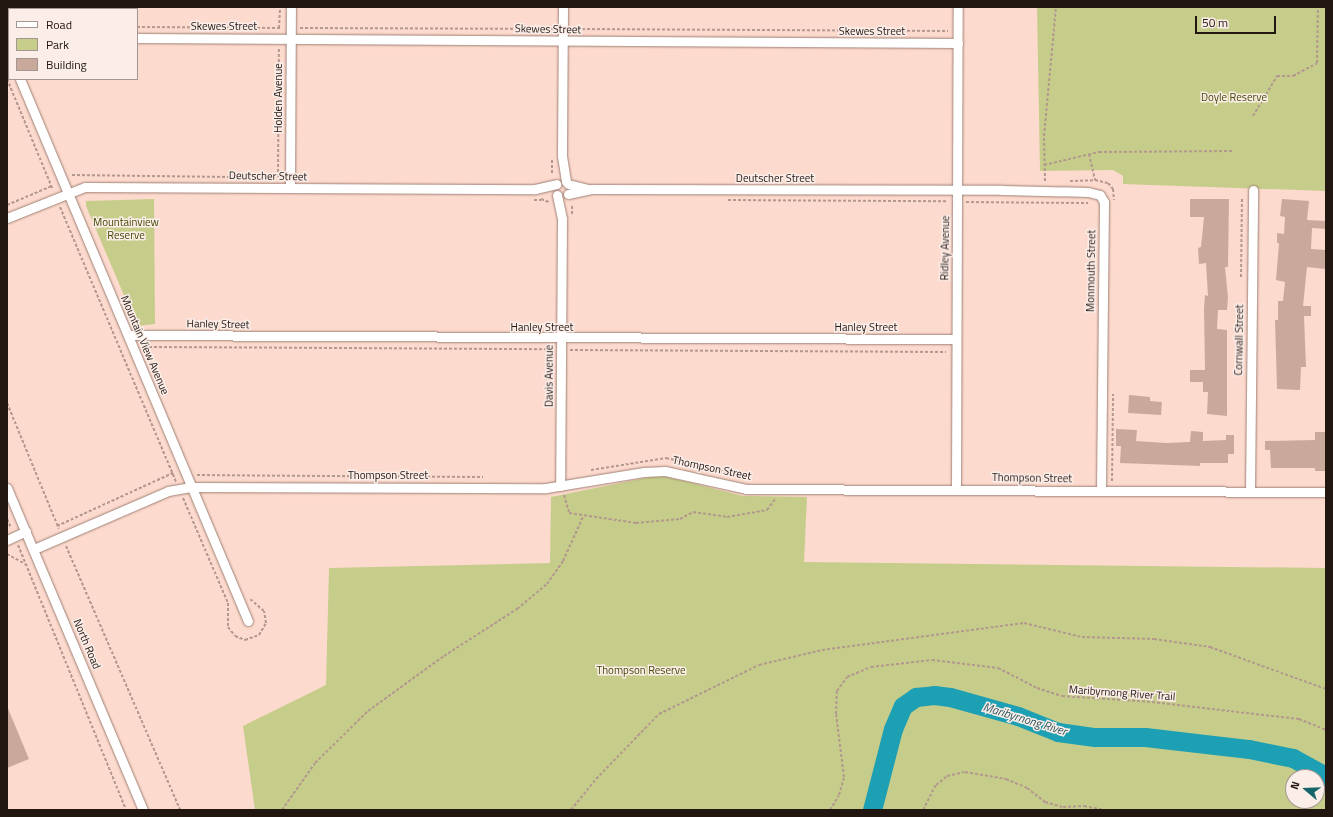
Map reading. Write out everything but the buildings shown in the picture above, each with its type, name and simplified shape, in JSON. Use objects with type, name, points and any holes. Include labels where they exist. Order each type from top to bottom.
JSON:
[{"type":"street","name":"Holden Avenue","points":[[290,188],[291,7]]},
{"type":"street","name":"Davis Avenue","points":[[560,486],[563,7]]},
{"type":"street","name":"Ridley Avenue","points":[[956,489],[958,7]]},
{"type":"street","name":"Skewes Street","points":[[138,38],[958,43]]},
{"type":"street","name":"Mountain View Avenue","points":[[20,80],[248,621]]},
{"type":"street","name":"Deutscher Street","points":[[7,218],[58,201],[68,192],[85,187],[958,190]]},
{"type":"street","name":"Monmouth Street","points":[[958,190],[1094,193],[1100,195],[1104,202],[1101,491]]},
{"type":"street","name":"Cornwall Street","points":[[1250,491],[1253,190]]},
{"type":"street","name":"Hanley Street","points":[[128,335],[561,339],[956,339]]},
{"type":"street","name":"Thompson Street","points":[[34,549],[168,491],[191,487],[546,488],[644,472],[665,471],[746,489],[1326,492]]},
{"type":"street","name":"North Road","points":[[7,488],[143,810]]},
{"type":"street","points":[[11,538],[26,531]]},
{"type":"path","points":[[278,177],[280,7]]},
{"type":"path","points":[[1045,181],[1044,136],[1056,7]]},
{"type":"path","points":[[1253,116],[1277,76],[1293,76],[1317,62],[1318,7]]},
{"type":"path","points":[[301,21],[301,38]]},
{"type":"path","points":[[573,22],[573,41]]},
{"type":"path","points":[[948,24],[948,43]]},
{"type":"path","points":[[138,27],[948,32]]},
{"type":"path","points":[[7,79],[228,603],[228,626],[235,636],[245,640],[259,635],[266,623],[264,611],[248,598]]},
{"type":"path","points":[[1044,165],[1099,152],[1234,151]]},
{"type":"path","points":[[1089,154],[1095,180]]},
{"type":"path","points":[[968,190],[968,210]]},
{"type":"path","points":[[533,200],[541,200]]},
{"type":"path","points":[[727,200],[1094,203]]},
{"type":"path","points":[[58,201],[71,202]]},
{"type":"path","points":[[56,207],[58,201]]},
{"type":"path","points":[[143,347],[946,352]]},
{"type":"path","points":[[7,403],[57,526],[180,810]]},
{"type":"path","points":[[586,470],[658,458],[750,479]]},
{"type":"path","points":[[57,526],[147,487],[173,473]]},
{"type":"path","points":[[201,487],[196,475],[488,477]]},
{"type":"path","points":[[1101,481],[1120,481]]},
{"type":"path","points":[[560,486],[569,513],[583,517],[636,523],[680,519],[693,512],[727,517],[767,510],[776,499],[778,489]]},
{"type":"path","points":[[282,810],[315,762],[368,711],[444,656],[517,609],[547,584],[563,561],[583,517]]},
{"type":"path","points":[[7,519],[11,538],[26,564],[126,810]]},
{"type":"path","points":[[7,554],[26,564]]},
{"type":"path","points":[[571,810],[596,779],[659,714],[759,665],[822,650],[1024,623],[1082,637],[1154,639],[1210,647],[1326,689]]},
{"type":"path","name":"Maribyrnong River Trail","points":[[830,810],[839,795],[844,777],[836,714],[837,691],[847,677],[871,667],[932,660],[982,666],[1002,670],[1037,688],[1062,696],[1152,702],[1299,719],[1326,730]]},
{"type":"path","points":[[923,810],[936,785],[947,776],[965,772],[1006,779],[1027,788],[1045,802],[1062,807],[1084,806],[1105,810]]},
{"type":"green space","name":"Doyle Reserve","points":[[1037,7],[1326,7],[1326,191],[1123,184],[1123,176],[1113,170],[1040,171]]},
{"type":"green space","name":"Mountainview Reserve","points":[[154,199],[155,324],[137,326],[86,206],[86,201]]},
{"type":"green space","name":"Thompson Reserve","points":[[660,475],[743,496],[807,497],[804,562],[1326,568],[1326,810],[255,810],[243,726],[326,685],[329,568],[550,563],[551,497]]},
{"type":"waterway","name":"Maribyrnong River","points":[[872,810],[893,729],[903,706],[916,697],[934,695],[950,697],[1018,716],[1058,732],[1095,737],[1145,737],[1249,749],[1293,758],[1326,776]]}]
